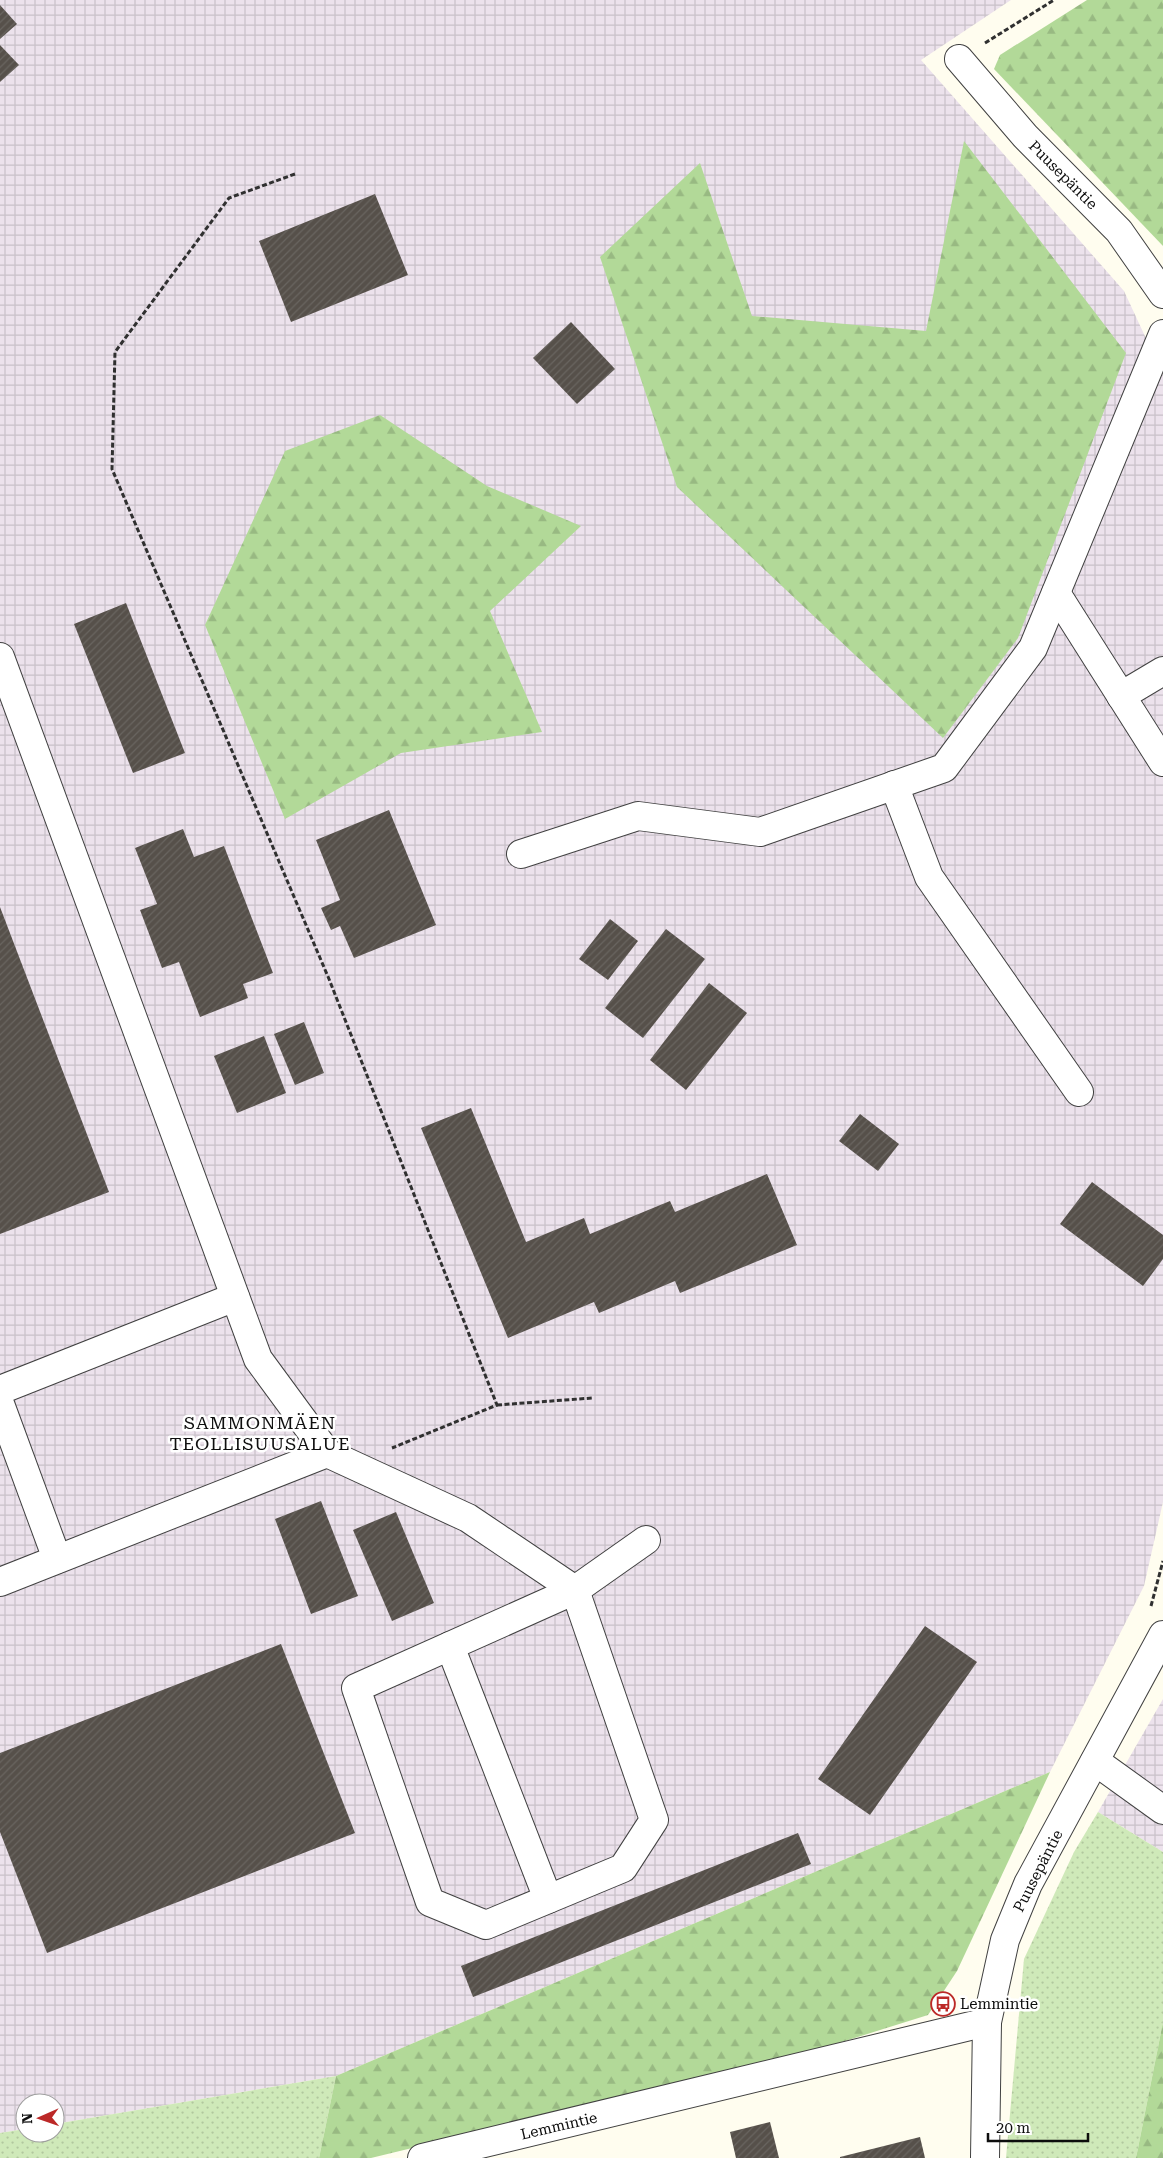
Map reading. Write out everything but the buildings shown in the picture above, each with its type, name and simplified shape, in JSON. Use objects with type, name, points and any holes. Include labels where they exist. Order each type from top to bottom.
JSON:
[{"type":"street","name":"Puusepäntie","points":[[959,58],[1025,136],[1119,231],[1163,294]]},
{"type":"street","points":[[521,854],[638,816],[760,832],[944,768],[1034,648],[1163,334]]},
{"type":"street","points":[[1056,593],[1163,762]]},
{"type":"street","points":[[0,657],[258,1359],[326,1454],[468,1518],[575,1590],[654,1820],[623,1868],[486,1925],[430,1902],[356,1688],[575,1590],[646,1540]]},
{"type":"street","points":[[1121,696],[1163,671]]},
{"type":"street","points":[[894,785],[929,877],[1079,1092]]},
{"type":"street","points":[[0,1390],[235,1297]]},
{"type":"street","points":[[0,1404],[57,1559]]},
{"type":"street","points":[[0,1582],[326,1454]]},
{"type":"street","name":"Puusepäntie","points":[[985,2158],[987,2022],[1005,1940],[1028,1884],[1163,1635]]},
{"type":"street","points":[[450,1646],[548,1899]]},
{"type":"street","points":[[1095,1761],[1163,1810]]},
{"type":"street","name":"Lemmintie","points":[[422,2158],[987,2022]]},
{"type":"path","points":[[959,58],[1054,0]]},
{"type":"path","points":[[295,174],[229,198],[115,352],[112,469],[329,979],[497,1406]]},
{"type":"path","points":[[351,1464],[497,1406],[592,1398]]},
{"type":"shaded area","points":[[0,0],[1011,0],[921,60],[1124,291],[1163,375],[1163,1502],[1144,1586],[1050,1772],[336,2076],[65,2122],[65,2093],[15,2093],[15,2131],[0,2133]]},
{"type":"shaded area","points":[[1163,1699],[1163,1852],[1098,1812]]},
{"type":"green space","points":[[1087,0],[1163,0],[1163,246],[994,69],[1000,55]]},
{"type":"green space","points":[[964,141],[1126,353],[1018,638],[943,738],[677,487],[600,257],[700,163],[752,316],[926,331]]},
{"type":"green space","points":[[380,415],[487,486],[581,526],[490,611],[542,732],[401,753],[285,819],[205,625],[285,451]]},
{"type":"green space","points":[[1050,1772],[957,1971],[928,2015],[813,2051],[371,2158],[319,2158],[336,2076]]},
{"type":"green space","points":[[1098,1812],[1163,1852],[1163,2022],[1136,2158],[1006,2158],[1024,1959],[1074,1852]]},
{"type":"green space","points":[[1163,2022],[1163,2158],[1136,2158]]},
{"type":"green space","points":[[336,2076],[319,2158],[0,2158],[0,2133],[15,2131],[15,2143],[65,2143],[65,2122]]},
{"type":"place","name":"Lemmintie","points":[[943,2004]]},
{"type":"district","name":"SAMMONMÄEN TEOLLISUUSALUE","points":[[260,1434]]}]
